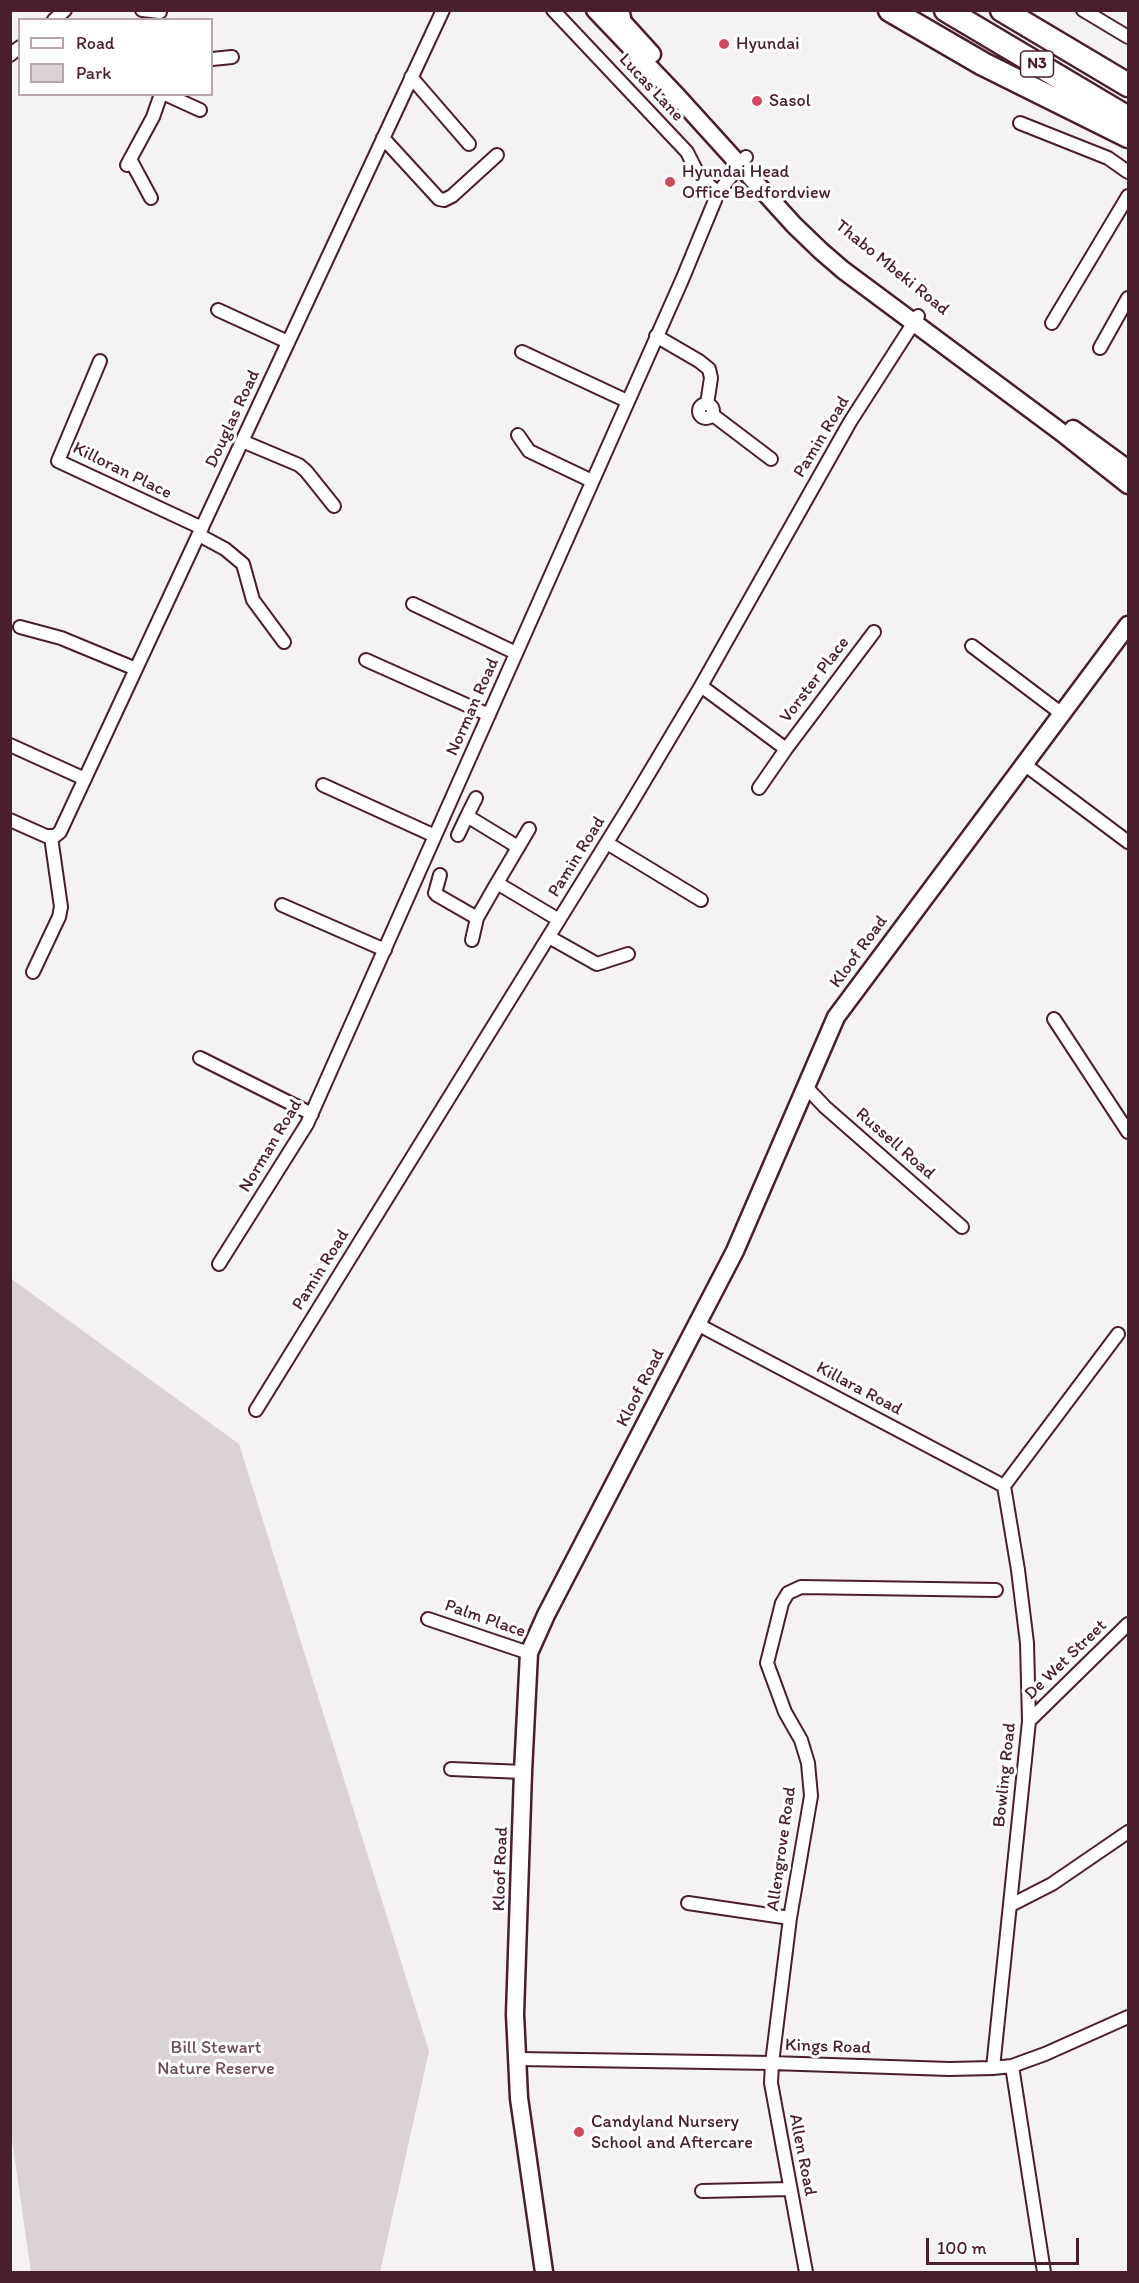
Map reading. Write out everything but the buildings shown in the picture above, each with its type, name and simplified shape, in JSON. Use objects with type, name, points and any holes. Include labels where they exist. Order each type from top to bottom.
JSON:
[{"type":"highway","points":[[890,10],[922,31],[983,64],[1128,136]]},
{"type":"highway","name":"N3","points":[[946,10],[1128,118]]},
{"type":"highway","name":"N3","points":[[1002,10],[1128,85]]},
{"type":"main road","name":"Thabo Mbeki Road","points":[[595,10],[742,161],[897,305],[1041,411],[1128,469]]},
{"type":"main road","name":"Thabo Mbeki Road","points":[[616,13],[805,236],[843,270],[897,305]]},
{"type":"main road","name":"Thabo Mbeki Road","points":[[1041,411],[1128,485]]},
{"type":"main road","name":"Kloof Road","points":[[544,2272],[519,2098],[515,2014],[523,1772],[530,1653],[546,1614],[735,1251],[829,1031],[852,993],[1128,625]]},
{"type":"street","points":[[142,10],[160,14]]},
{"type":"street","name":"Douglas Road","points":[[51,837],[60,832],[444,10]]},
{"type":"street","name":"Lucas Lane","points":[[553,10],[687,152],[699,176],[718,193]]},
{"type":"street","points":[[1083,10],[1128,37]]},
{"type":"street","points":[[213,59],[232,57]]},
{"type":"street","points":[[411,77],[469,144]]},
{"type":"street","points":[[151,198],[128,162],[162,96]]},
{"type":"street","points":[[168,96],[200,110]]},
{"type":"street","points":[[1020,123],[1108,158],[1128,172]]},
{"type":"street","points":[[383,138],[439,199],[444,200],[452,196],[497,155]]},
{"type":"street","name":"Norman Road","points":[[219,1264],[312,1114],[718,193],[742,161]]},
{"type":"street","points":[[1052,323],[1128,196]]},
{"type":"street","points":[[1100,348],[1128,298]]},
{"type":"street","points":[[218,310],[288,342]]},
{"type":"street","name":"Pamin Road","points":[[256,1410],[607,843],[701,686],[829,459],[915,319]]},
{"type":"street","points":[[656,336],[699,360],[709,369],[710,409],[771,459]]},
{"type":"street","points":[[522,352],[627,401]]},
{"type":"street","name":"Killoran Place","points":[[100,361],[58,461],[200,532]]},
{"type":"street","points":[[518,435],[529,451],[592,481]]},
{"type":"street","points":[[242,441],[299,465],[334,506]]},
{"type":"street","points":[[200,532],[243,564],[253,600],[284,642]]},
{"type":"street","points":[[413,604],[516,652]]},
{"type":"street","points":[[20,627],[68,640],[136,669]]},
{"type":"street","name":"Vorster Place","points":[[759,788],[786,748],[874,632]]},
{"type":"street","points":[[972,646],[1062,714]]},
{"type":"street","points":[[366,660],[489,715]]},
{"type":"street","name":"Vorster Place","points":[[701,686],[786,748]]},
{"type":"street","points":[[10,745],[85,779]]},
{"type":"street","points":[[1024,764],[1128,842]]},
{"type":"street","points":[[323,785],[435,836]]},
{"type":"street","points":[[458,835],[476,798]]},
{"type":"street","points":[[467,816],[518,847]]},
{"type":"street","points":[[10,820],[51,837],[61,908],[33,972]]},
{"type":"street","points":[[472,940],[477,918],[530,829]]},
{"type":"street","points":[[607,843],[701,900]]},
{"type":"street","points":[[440,876],[435,893],[437,896],[477,918]]},
{"type":"street","points":[[497,883],[560,920]]},
{"type":"street","points":[[282,905],[385,950]]},
{"type":"street","points":[[549,937],[597,964],[628,954]]},
{"type":"street","points":[[1054,1019],[1128,1132]]},
{"type":"street","points":[[200,1058],[312,1114]]},
{"type":"street","name":"Russell Road","points":[[806,1087],[825,1107],[962,1227]]},
{"type":"street","name":"Killara Road","points":[[697,1324],[1004,1486]]},
{"type":"street","points":[[1004,1486],[1118,1334]]},
{"type":"street","name":"Bowling Road","points":[[993,2068],[1029,1721],[1027,1643],[1004,1486]]},
{"type":"street","name":"Allengrove Road","points":[[775,2043],[790,1918],[811,1796],[807,1763],[801,1740],[785,1712],[766,1664],[782,1603],[788,1593],[801,1587],[996,1590]]},
{"type":"street","name":"Palm Place","points":[[428,1619],[530,1653]]},
{"type":"street","name":"De Wet Street","points":[[1029,1721],[1128,1624]]},
{"type":"street","points":[[451,1769],[523,1772]]},
{"type":"street","points":[[1011,1905],[1128,1832]]},
{"type":"street","points":[[688,1902],[790,1918]]},
{"type":"street","name":"Kings Road","points":[[517,2059],[772,2062],[949,2069],[993,2068],[1012,2066],[1045,2054],[1128,2017]]},
{"type":"street","name":"Allen Road","points":[[775,2043],[772,2062],[773,2099],[806,2272]]},
{"type":"street","points":[[1012,2066],[1044,2272]]},
{"type":"street","points":[[702,2192],[790,2189]]},
{"type":"green space","name":"Bill Stewart Nature Reserve","points":[[10,1278],[239,1444],[429,2051],[380,2272],[31,2272],[10,2126]]},
{"type":"place","name":"Hyundai","points":[[724,44]]},
{"type":"place","name":"Sasol","points":[[757,101]]},
{"type":"place","name":"Hyundai Head Office Bedfordview","points":[[670,182]]},
{"type":"place","name":"Candyland Nursery School and Aftercare","points":[[579,2132]]}]
